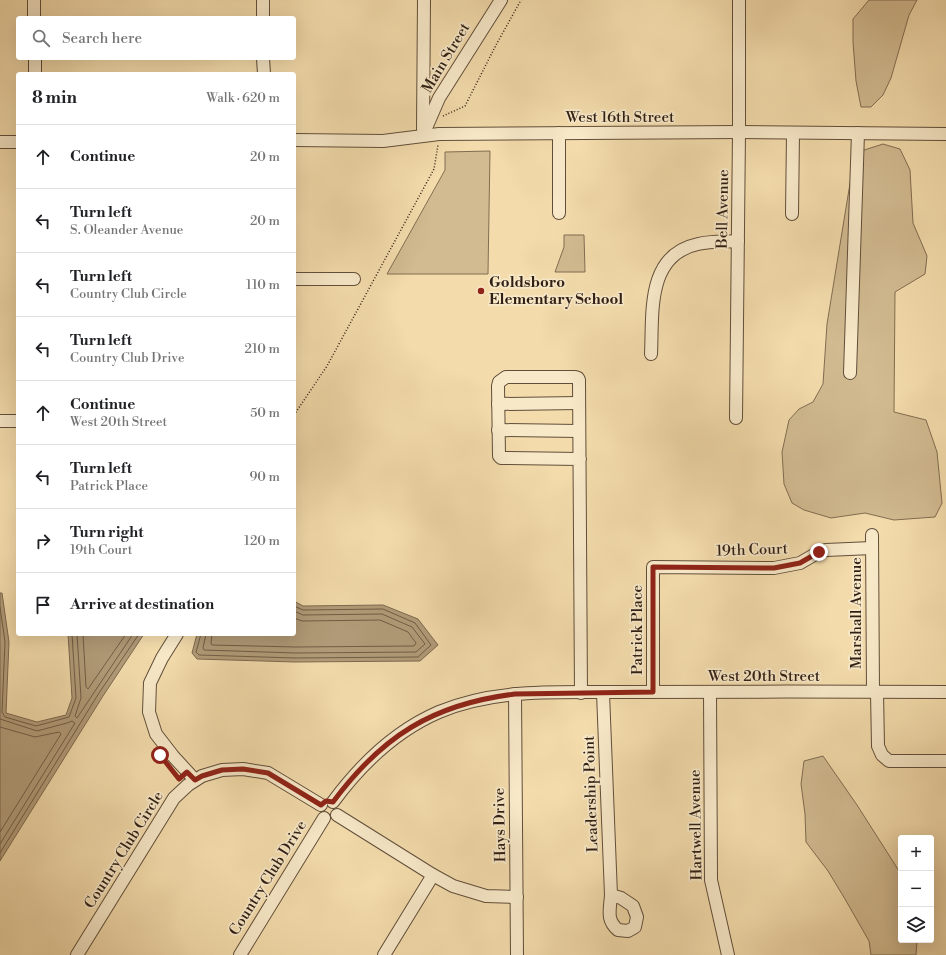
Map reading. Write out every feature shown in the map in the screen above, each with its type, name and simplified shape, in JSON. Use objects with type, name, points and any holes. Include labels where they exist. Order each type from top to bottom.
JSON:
[{"type":"street","points":[[34,0],[34,16]]},
{"type":"street","points":[[263,0],[263,16]]},
{"type":"street","points":[[423,135],[424,0]]},
{"type":"street","name":"Main Street","points":[[423,135],[439,98],[501,0]]},
{"type":"street","name":"Bell Avenue","points":[[736,418],[739,0]]},
{"type":"street","points":[[35,60],[35,72]]},
{"type":"street","points":[[264,60],[264,72]]},
{"type":"street","name":"West 16th Street","points":[[296,140],[383,141],[439,134],[739,132],[946,134]]},
{"type":"street","points":[[792,214],[793,133]]},
{"type":"street","points":[[850,373],[858,133]]},
{"type":"street","points":[[559,134],[560,213]]},
{"type":"street","points":[[0,142],[16,142]]},
{"type":"street","points":[[651,354],[653,297],[658,278],[665,265],[674,255],[686,248],[699,244],[738,241]]},
{"type":"street","points":[[296,279],[354,279]]},
{"type":"street","points":[[333,802],[348,782],[370,758],[392,740],[418,723],[440,712],[471,701],[515,694],[581,693],[580,459],[578,378],[506,377],[499,382],[498,453],[501,458],[580,459]]},
{"type":"street","points":[[498,404],[579,403]]},
{"type":"street","points":[[0,421],[16,421]]},
{"type":"street","points":[[498,430],[579,431]]},
{"type":"street","name":"Marshall Avenue","points":[[872,534],[875,692],[878,746],[882,755],[889,761],[946,760]]},
{"type":"street","name":"19th Court","points":[[653,567],[774,568],[800,563],[819,552],[826,550],[872,548]]},
{"type":"street","name":"Patrick Place","points":[[653,567],[653,692]]},
{"type":"street","points":[[176,636],[162,658],[150,683],[149,712],[156,734],[173,756],[195,780]]},
{"type":"street","name":"Hartwell Avenue","points":[[710,692],[711,880],[728,955]]},
{"type":"street","name":"West 20th Street","points":[[581,693],[946,692]]},
{"type":"street","name":"Leadership Point","points":[[603,693],[611,895]]},
{"type":"street","name":"Hays Drive","points":[[515,694],[517,955]]},
{"type":"street","name":"Country Club Circle","points":[[77,955],[174,798],[195,780],[202,776],[222,770],[243,769],[268,773],[321,805]]},
{"type":"street","points":[[326,801],[333,802],[338,808],[337,815],[332,819],[324,818],[320,812],[321,805],[326,801]]},
{"type":"street","points":[[337,815],[453,886],[486,896],[517,897]]},
{"type":"street","name":"Country Club Drive","points":[[240,955],[324,818]]},
{"type":"street","points":[[384,955],[433,875]]},
{"type":"path","points":[[441,117],[465,106],[521,0]]},
{"type":"path","points":[[296,412],[327,366],[434,169],[439,134]]},
{"type":"shaded area","points":[[869,0],[917,0],[909,15],[891,78],[883,95],[871,107],[861,107],[856,81],[853,19]]},
{"type":"shaded area","points":[[883,144],[900,149],[910,170],[913,223],[927,256],[925,274],[895,292],[894,412],[926,420],[937,452],[942,503],[935,517],[894,520],[865,513],[831,518],[804,510],[792,503],[784,484],[782,452],[789,420],[799,409],[813,402],[823,384],[827,324],[853,165],[861,151]]},
{"type":"shaded area","points":[[490,151],[488,274],[387,274],[445,170],[445,152]]},
{"type":"shaded area","points":[[564,235],[584,235],[585,272],[555,272],[564,247]]},
{"type":"shaded area","points":[[823,756],[857,805],[898,869],[898,943],[917,943],[916,955],[871,955],[869,941],[845,899],[828,871],[806,842],[805,814],[801,784],[804,761]]},
{"type":"water","points":[[0,593],[2,593],[9,642],[6,713],[37,722],[66,715],[72,698],[68,636],[143,636],[103,696],[0,861]]},
{"type":"water","points":[[296,602],[303,606],[383,605],[418,619],[438,645],[420,661],[295,662],[197,659],[192,653],[196,636],[296,636]]},
{"type":"place","name":"Goldsboro Elementary School","points":[[481,291]]},
{"type":"route","points":[[160,755],[179,779],[187,772],[195,780],[202,776],[222,770],[243,769],[268,773],[321,805],[326,801],[330,800],[333,802],[348,782],[370,758],[392,740],[418,723],[440,712],[471,701],[515,694],[653,692],[653,567],[774,568],[800,563],[819,552]]}]
